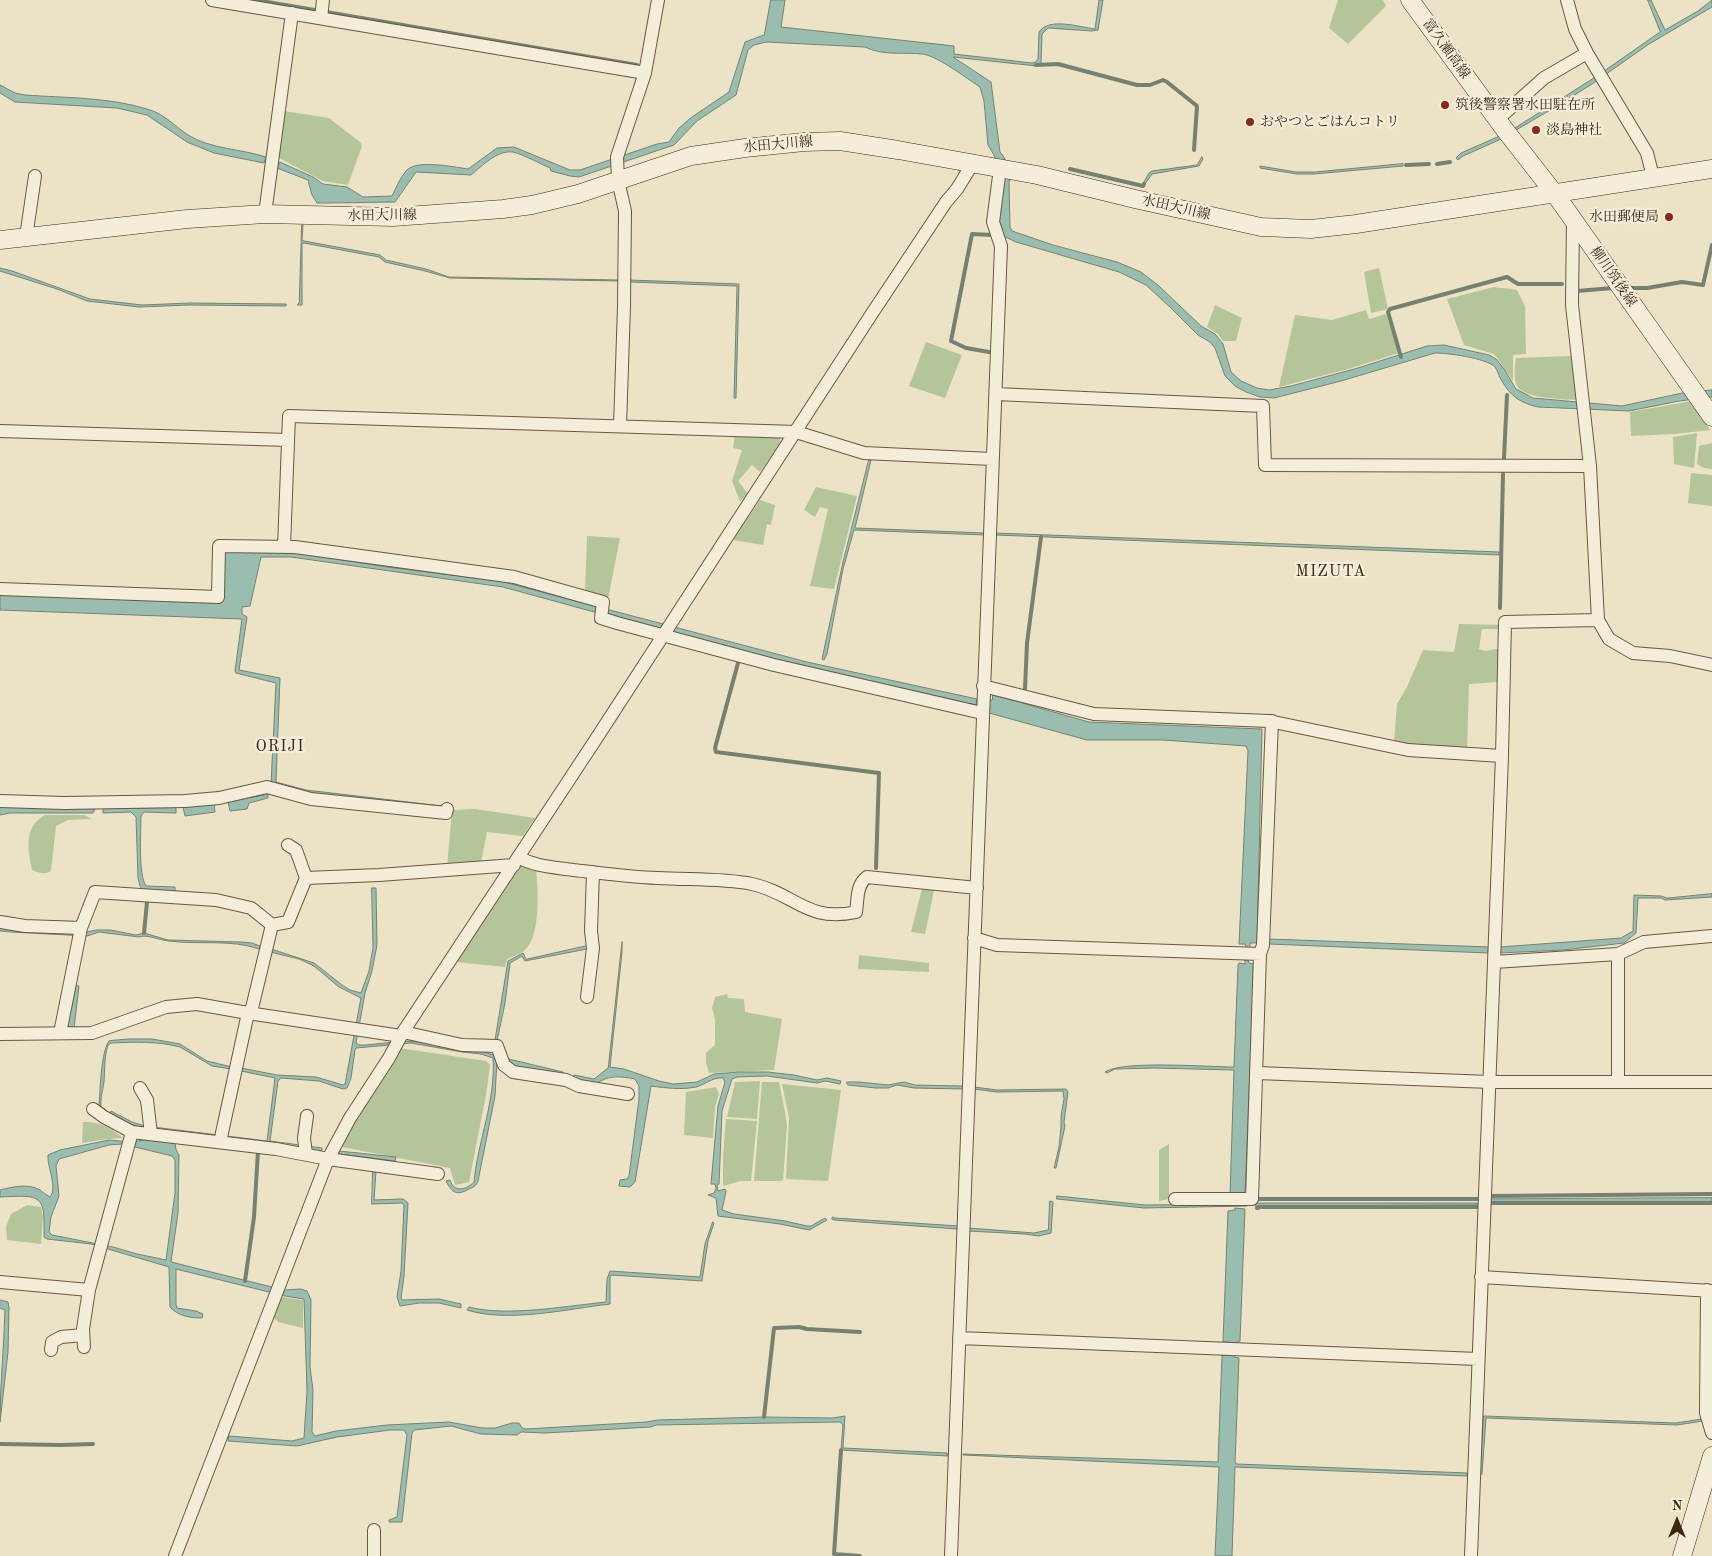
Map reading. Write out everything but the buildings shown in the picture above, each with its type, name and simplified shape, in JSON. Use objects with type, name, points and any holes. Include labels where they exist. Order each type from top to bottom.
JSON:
[{"type":"main road","name":"富久瀬高線","points":[[1410,0],[1555,194]]},
{"type":"main road","name":"水田大川線","points":[[0,240],[187,219],[265,214],[393,217],[503,209],[532,205],[578,194],[617,167],[746,148],[804,142],[840,141],[973,163],[1038,175],[1242,224],[1280,228],[1311,229],[1356,224],[1555,194]]},
{"type":"main road","points":[[1555,194],[1712,169]]},
{"type":"main road","name":"柳川筑後線","points":[[1555,194],[1712,417]]},
{"type":"main road","points":[[1682,1556],[1712,1456]]},
{"type":"street","points":[[212,0],[644,73]]},
{"type":"street","points":[[321,18],[323,0]]},
{"type":"street","points":[[620,426],[625,211],[617,167],[644,73],[658,0]]},
{"type":"street","points":[[1567,0],[1575,29],[1587,53],[1647,153],[1653,177]]},
{"type":"street","points":[[265,214],[292,14]]},
{"type":"street","points":[[1498,119],[1544,78],[1587,53]]},
{"type":"street","points":[[175,1556],[328,1159],[350,1118],[389,1058],[402,1034],[796,432],[870,315],[973,163]]},
{"type":"street","points":[[26,237],[35,176]]},
{"type":"street","points":[[951,1556],[983,686],[996,394],[1001,246],[993,222],[999,176]]},
{"type":"street","points":[[1574,220],[1572,305],[1590,466],[1598,620],[1609,639],[1633,653],[1670,656],[1712,665]]},
{"type":"street","points":[[996,394],[1263,406],[1265,465],[1590,466]]},
{"type":"street","points":[[284,548],[289,416],[796,432],[864,453],[992,459]]},
{"type":"street","points":[[0,431],[288,440]]},
{"type":"street","points":[[0,589],[218,597],[219,546],[295,547],[514,577],[603,602],[601,618],[774,665],[982,713]]},
{"type":"street","points":[[1471,1556],[1506,622],[1598,620]]},
{"type":"street","points":[[983,686],[1094,714],[1272,721],[1408,750],[1502,756]]},
{"type":"street","points":[[1175,1199],[1252,1199],[1260,954],[1263,946],[1272,721]]},
{"type":"street","points":[[0,801],[73,803],[185,801],[220,798],[266,787],[311,800],[446,813],[447,809]]},
{"type":"street","points":[[60,1033],[81,928],[95,892],[216,900],[251,908],[272,925],[288,922],[306,878],[296,850],[288,845]]},
{"type":"street","points":[[306,878],[379,875],[516,861],[593,872],[656,878],[725,880],[753,884],[776,892],[811,911],[843,915],[856,912],[859,886],[867,878],[977,888]]},
{"type":"street","points":[[587,997],[583,983],[593,948],[591,931],[593,872]]},
{"type":"street","points":[[0,922],[25,926],[81,928]]},
{"type":"street","points":[[220,1142],[248,1013],[252,1008],[272,925]]},
{"type":"street","points":[[1494,962],[1618,954],[1644,942],[1712,936]]},
{"type":"street","points":[[974,938],[997,945],[1260,954]]},
{"type":"street","points":[[1618,954],[1618,1082]]},
{"type":"street","points":[[0,1034],[92,1033],[166,1007],[196,1004],[402,1034],[462,1045],[497,1046],[504,1065],[513,1072],[566,1080],[578,1086],[628,1094]]},
{"type":"street","points":[[1257,1073],[1490,1082],[1712,1082]]},
{"type":"street","points":[[140,1088],[147,1100],[151,1134]]},
{"type":"street","points":[[94,1109],[104,1117],[132,1132],[276,1148],[328,1159],[438,1174]]},
{"type":"street","points":[[306,1154],[304,1138],[307,1116]]},
{"type":"street","points":[[51,1350],[52,1342],[60,1337],[84,1341],[89,1290],[132,1132]]},
{"type":"street","points":[[1481,1277],[1710,1291],[1706,1413],[1712,1433]]},
{"type":"street","points":[[0,1282],[89,1290]]},
{"type":"street","points":[[959,1338],[1478,1359]]},
{"type":"street","points":[[374,1530],[374,1556]]},
{"type":"shaded area","points":[[771,0],[785,0],[781,27],[954,46],[954,54],[1032,63],[1038,59],[1039,32],[1044,27],[1065,24],[1095,29],[1099,0],[1103,0],[1098,30],[1048,28],[1042,34],[1041,63],[1037,66],[953,57],[991,82],[1000,152],[1004,157],[1011,178],[1009,182],[1010,227],[1012,231],[1053,245],[1117,262],[1141,272],[1159,286],[1201,326],[1215,334],[1223,344],[1231,372],[1241,381],[1257,388],[1269,390],[1291,386],[1358,368],[1427,346],[1444,345],[1489,355],[1496,359],[1516,389],[1533,398],[1622,406],[1687,392],[1712,390],[1712,397],[1679,401],[1629,411],[1538,407],[1526,404],[1513,395],[1505,387],[1495,367],[1490,364],[1466,357],[1435,353],[1341,381],[1274,398],[1260,397],[1246,392],[1235,386],[1225,376],[1215,348],[1210,342],[1198,335],[1146,285],[1119,272],[1016,242],[1001,235],[996,220],[1002,178],[994,155],[988,145],[984,101],[980,87],[944,63],[923,54],[886,53],[865,47],[766,42],[754,45],[748,50],[736,95],[697,121],[674,145],[579,177],[551,171],[550,168],[526,157],[513,152],[507,152],[490,159],[471,175],[416,172],[395,202],[317,203],[312,195],[308,180],[277,168],[280,162],[313,177],[323,184],[347,187],[363,197],[392,196],[402,177],[411,167],[435,165],[468,169],[497,148],[514,147],[570,170],[580,170],[657,144],[669,142],[679,128],[692,117],[729,92],[745,42],[764,35]]},
{"type":"shaded area","points":[[1338,0],[1383,0],[1386,6],[1348,44],[1329,28]]},
{"type":"shaded area","points":[[1648,0],[1651,0],[1665,30],[1698,11],[1712,0],[1712,7],[1649,44],[1552,109],[1499,140],[1458,160],[1456,158],[1461,153],[1518,126],[1597,76],[1660,32]]},
{"type":"shaded area","points":[[0,85],[15,93],[25,95],[88,99],[150,110],[160,114],[197,140],[266,157],[264,163],[214,153],[187,142],[147,115],[117,108],[15,102],[0,93]]},
{"type":"shaded area","points":[[284,111],[329,118],[360,142],[362,146],[348,185],[323,181],[277,157]]},
{"type":"shaded area","points":[[1202,157],[1203,159],[1199,166],[1152,174],[1143,187],[1141,187],[1152,171],[1197,165]]},
{"type":"shaded area","points":[[1403,164],[1403,166],[1314,174],[1297,174],[1260,168],[1260,166],[1296,172],[1315,172]]},
{"type":"shaded area","points":[[302,225],[302,240],[304,241],[380,255],[386,260],[426,269],[449,277],[619,281],[450,278],[385,262],[379,257],[304,243],[302,244],[302,305],[297,305],[299,303]]},
{"type":"shaded area","points":[[0,268],[90,299],[142,305],[190,303],[286,304],[286,306],[189,305],[139,307],[87,301],[57,289],[0,271]]},
{"type":"shaded area","points":[[1379,268],[1388,309],[1371,313],[1364,272]]},
{"type":"shaded area","points":[[630,280],[739,284],[736,398],[734,398],[737,286],[630,282]]},
{"type":"shaded area","points":[[1494,287],[1517,290],[1525,306],[1526,354],[1513,355],[1513,381],[1494,354],[1464,345],[1447,299]]},
{"type":"shaded area","points":[[1215,305],[1242,318],[1236,341],[1223,341],[1218,334],[1207,327]]},
{"type":"shaded area","points":[[1366,310],[1369,319],[1386,314],[1399,353],[1279,387],[1295,315],[1332,320]]},
{"type":"shaded area","points":[[926,342],[962,355],[945,398],[909,386]]},
{"type":"shaded area","points":[[1572,356],[1578,400],[1536,396],[1528,394],[1517,386],[1515,376],[1516,358]]},
{"type":"shaded area","points":[[1692,401],[1710,430],[1631,436],[1630,412]]},
{"type":"shaded area","points":[[1697,433],[1694,468],[1674,464],[1673,437]]},
{"type":"shaded area","points":[[735,435],[779,437],[781,442],[760,472],[752,465],[738,481],[748,494],[740,501],[732,481],[742,450],[733,448]]},
{"type":"shaded area","points":[[1712,443],[1712,469],[1704,468],[1697,464],[1699,446]]},
{"type":"shaded area","points":[[869,460],[871,460],[855,528],[984,533],[985,535],[854,530],[843,569],[827,654],[824,660],[822,659],[843,562]]},
{"type":"shaded area","points":[[1691,473],[1712,475],[1712,506],[1688,503]]},
{"type":"shaded area","points":[[816,487],[857,496],[834,589],[810,586],[828,509],[820,507],[815,517],[804,510]]},
{"type":"shaded area","points":[[760,500],[775,505],[771,525],[767,524],[763,545],[733,540]]},
{"type":"shaded area","points":[[995,533],[1499,552],[1499,555],[996,535]]},
{"type":"shaded area","points":[[587,536],[620,538],[608,599],[585,592]]},
{"type":"shaded area","points":[[228,549],[295,552],[387,567],[500,581],[807,662],[977,699],[976,705],[678,635],[503,587],[291,557],[261,557],[250,606],[242,607],[242,614],[247,617],[239,670],[280,678],[276,782],[306,790],[442,806],[442,810],[308,794],[271,784],[276,683],[236,673],[242,619],[0,610],[0,595],[221,601],[222,553]]},
{"type":"shaded area","points":[[1459,624],[1503,625],[1502,629],[1482,629],[1479,649],[1486,651],[1501,648],[1500,682],[1469,684],[1467,751],[1394,742],[1397,704],[1407,687],[1423,650],[1454,652]]},
{"type":"shaded area","points":[[993,695],[1020,702],[1023,700],[1022,703],[1089,722],[1262,729],[1257,943],[1250,943],[1250,948],[1246,948],[1245,944],[1239,944],[1248,751],[1246,746],[1163,740],[1087,740],[989,713],[988,700],[992,700]]},
{"type":"shaded area","points":[[268,795],[268,798],[249,803],[247,809],[230,811],[228,802]]},
{"type":"shaded area","points":[[214,803],[215,812],[185,816],[183,807]]},
{"type":"shaded area","points":[[0,807],[95,809],[93,813],[10,813],[0,815]]},
{"type":"shaded area","points":[[176,808],[176,813],[144,812],[141,816],[140,842],[143,880],[146,886],[175,887],[175,892],[143,890],[138,878],[136,817],[131,812],[103,813],[103,809]]},
{"type":"shaded area","points":[[475,809],[535,818],[523,836],[487,832],[481,863],[447,867],[452,810]]},
{"type":"shaded area","points":[[45,815],[84,815],[92,819],[68,820],[56,826],[51,871],[40,873],[32,870],[29,840],[33,826]]},
{"type":"shaded area","points":[[521,865],[536,869],[537,912],[534,934],[530,943],[519,954],[507,959],[505,967],[456,962]]},
{"type":"shaded area","points":[[923,885],[935,886],[925,934],[911,932]]},
{"type":"shaded area","points":[[372,888],[376,888],[377,945],[365,993],[356,1043],[359,1045],[404,1041],[435,1043],[482,1051],[563,1072],[562,1076],[515,1067],[497,1060],[495,1096],[478,1181],[474,1187],[458,1193],[450,1188],[446,1181],[450,1180],[454,1187],[460,1189],[474,1182],[492,1089],[493,1058],[481,1054],[411,1043],[356,1048],[351,1078],[347,1088],[343,1089],[319,1081],[281,1078],[278,1081],[270,1141],[322,1148],[322,1151],[176,1133],[175,1142],[179,1155],[178,1213],[171,1262],[284,1290],[301,1289],[307,1291],[311,1300],[310,1367],[313,1390],[312,1432],[315,1436],[336,1431],[387,1425],[449,1422],[482,1428],[495,1428],[519,1423],[522,1428],[526,1429],[658,1420],[764,1417],[832,1418],[845,1416],[843,1448],[947,1453],[948,1456],[841,1450],[843,1425],[840,1422],[656,1425],[651,1427],[545,1433],[521,1432],[517,1435],[481,1434],[451,1426],[414,1430],[412,1433],[402,1522],[389,1522],[389,1520],[397,1517],[407,1435],[404,1430],[337,1437],[297,1446],[228,1441],[229,1436],[292,1441],[304,1438],[307,1391],[304,1299],[176,1269],[177,1308],[203,1314],[202,1318],[180,1314],[170,1307],[169,1267],[91,1244],[47,1239],[44,1237],[42,1205],[38,1200],[25,1196],[0,1197],[0,1190],[20,1186],[30,1187],[40,1190],[50,1197],[53,1183],[48,1155],[60,1150],[109,1140],[132,1142],[157,1140],[154,1130],[131,1125],[109,1114],[111,1111],[132,1122],[145,1126],[267,1141],[275,1078],[241,1071],[241,1068],[277,1075],[316,1077],[345,1084],[361,998],[339,987],[314,966],[299,959],[270,952],[271,949],[314,963],[342,985],[350,990],[361,993],[369,971],[373,948]],"holes":[[[123,1144],[172,1156],[175,1160],[175,1193],[166,1260],[52,1235],[49,1232],[51,1217],[59,1196],[56,1166],[59,1159],[109,1145]]]},
{"type":"shaded area","points":[[1712,894],[1712,897],[1665,900],[1661,898],[1638,898],[1636,933],[1624,943],[1563,950],[1500,953],[1500,947],[1621,938],[1633,931],[1634,895],[1667,898]]},
{"type":"shaded area","points":[[0,928],[83,933],[96,930],[110,930],[136,935],[144,933],[168,940],[241,942],[260,946],[259,949],[237,944],[180,942],[165,940],[146,936],[139,937],[99,932],[87,936],[11,932],[0,931]]},
{"type":"shaded area","points":[[1269,939],[1489,947],[1488,953],[1269,944]]},
{"type":"shaded area","points":[[622,942],[610,1067],[624,1069],[673,1084],[697,1082],[714,1074],[739,1072],[768,1072],[817,1080],[827,1078],[841,1081],[840,1084],[825,1081],[817,1083],[767,1076],[737,1077],[732,1079],[722,1111],[719,1184],[717,1185],[718,1191],[725,1189],[726,1191],[722,1210],[734,1214],[807,1226],[811,1226],[825,1218],[827,1220],[809,1230],[780,1224],[718,1216],[716,1198],[708,1195],[714,1193],[716,1188],[715,1184],[711,1184],[718,1106],[725,1082],[723,1078],[690,1088],[651,1086],[635,1182],[630,1187],[619,1186],[620,1180],[627,1179],[629,1176],[639,1086],[635,1079],[624,1077],[610,1078],[596,1084],[572,1080],[574,1075],[594,1079],[608,1068]]},
{"type":"shaded area","points":[[587,946],[587,949],[525,961],[522,956],[510,963],[505,1003],[497,1041],[495,1040],[508,961],[523,953],[526,959]]},
{"type":"shaded area","points":[[859,955],[929,963],[929,972],[858,969]]},
{"type":"shaded area","points":[[1245,960],[1248,960],[1254,967],[1245,1195],[1230,1195],[1234,1070],[1154,1068],[1115,1069],[1107,1073],[1105,1072],[1115,1068],[1147,1065],[1234,1067],[1238,965],[1239,963],[1245,964]]},
{"type":"shaded area","points":[[74,985],[79,986],[74,1028],[66,1026]]},
{"type":"shaded area","points":[[727,994],[728,998],[744,999],[745,1012],[782,1019],[774,1070],[709,1073],[706,1053],[715,1045],[715,1019],[712,1008],[715,997]]},
{"type":"shaded area","points":[[152,1039],[180,1044],[207,1061],[232,1067],[231,1069],[212,1066],[180,1047],[171,1045],[146,1042],[111,1043],[108,1045],[106,1054],[101,1101],[101,1107],[105,1109],[104,1111],[99,1107],[101,1072],[106,1046],[109,1041]]},
{"type":"shaded area","points":[[399,1048],[486,1061],[490,1065],[469,1182],[455,1185],[450,1168],[342,1147],[350,1126]]},
{"type":"shaded area","points":[[760,1081],[757,1119],[727,1117],[735,1082]]},
{"type":"shaded area","points":[[762,1082],[779,1082],[785,1112],[787,1126],[783,1180],[781,1181],[754,1181]]},
{"type":"shaded area","points":[[847,1082],[888,1085],[904,1082],[915,1085],[962,1086],[963,1089],[914,1088],[897,1085],[888,1088],[876,1088],[848,1085]]},
{"type":"shaded area","points":[[782,1084],[841,1090],[828,1181],[786,1179],[789,1118]]},
{"type":"shaded area","points":[[716,1087],[719,1094],[715,1107],[713,1138],[684,1135],[686,1092]]},
{"type":"shaded area","points":[[974,1087],[997,1090],[1066,1089],[1068,1092],[1065,1126],[1056,1168],[1054,1168],[1059,1147],[1064,1099],[1063,1091],[996,1092],[974,1089]]},
{"type":"shaded area","points":[[726,1119],[757,1121],[751,1181],[741,1181],[723,1186],[723,1156]]},
{"type":"shaded area","points":[[83,1122],[105,1126],[123,1138],[82,1143]]},
{"type":"shaded area","points":[[1169,1144],[1169,1199],[1159,1201],[1159,1150]]},
{"type":"shaded area","points":[[339,1151],[396,1157],[395,1161],[339,1154]]},
{"type":"shaded area","points":[[373,1170],[376,1171],[374,1200],[403,1199],[408,1203],[402,1300],[439,1299],[461,1304],[461,1308],[439,1303],[419,1303],[400,1306],[397,1297],[401,1271],[404,1205],[402,1203],[372,1204]]},
{"type":"shaded area","points":[[1057,1196],[1145,1205],[1247,1204],[1247,1206],[1144,1208],[1057,1199]]},
{"type":"shaded area","points":[[1712,1198],[1712,1202],[1489,1202],[1477,1205],[1255,1206],[1255,1203],[1478,1203],[1490,1199]]},
{"type":"shaded area","points":[[1050,1201],[1053,1202],[1051,1233],[1039,1236],[968,1231],[968,1228],[1034,1233],[1048,1230]]},
{"type":"shaded area","points":[[27,1205],[41,1207],[43,1218],[41,1244],[7,1240],[6,1227],[11,1214]]},
{"type":"shaded area","points":[[1235,1208],[1245,1209],[1240,1341],[1230,1345],[1229,1342],[1223,1342],[1228,1211],[1235,1210]]},
{"type":"shaded area","points":[[833,1217],[959,1226],[957,1229],[834,1220],[832,1219]]},
{"type":"shaded area","points":[[713,1222],[702,1281],[612,1275],[610,1276],[610,1304],[557,1312],[519,1315],[483,1314],[467,1310],[469,1307],[484,1310],[518,1311],[606,1302],[607,1279],[610,1271],[700,1277],[705,1244]]},
{"type":"shaded area","points":[[282,1297],[303,1300],[303,1328],[278,1322],[274,1318]]},
{"type":"shaded area","points":[[0,1300],[8,1302],[9,1307],[8,1352],[0,1422],[5,1310],[0,1308]]},
{"type":"shaded area","points":[[1234,1355],[1234,1357],[1239,1358],[1235,1463],[1467,1473],[1467,1476],[1235,1467],[1232,1556],[1215,1556],[1219,1467],[963,1455],[1218,1462],[1222,1356]]},
{"type":"shaded area","points":[[1484,1416],[1676,1423],[1702,1419],[1703,1421],[1677,1425],[1486,1418],[1482,1474],[1480,1475]]},
{"type":"waterway","points":[[256,0],[637,65]]},
{"type":"waterway","points":[[1036,65],[1058,64],[1137,85],[1150,85],[1163,80],[1167,82],[1197,106],[1194,150]]},
{"type":"waterway","points":[[1437,164],[1450,162]]},
{"type":"waterway","points":[[1406,165],[1429,164]]},
{"type":"waterway","points":[[1070,169],[1143,186],[1144,184]]},
{"type":"waterway","points":[[989,352],[966,348],[951,341],[972,234],[992,235]]},
{"type":"waterway","points":[[1631,288],[1647,288],[1682,282],[1703,285],[1712,245]]},
{"type":"waterway","points":[[1401,357],[1388,312],[1390,309],[1507,277],[1518,284],[1562,284]]},
{"type":"waterway","points":[[1577,291],[1613,288]]},
{"type":"waterway","points":[[1504,458],[1507,395]]},
{"type":"waterway","points":[[1500,608],[1503,474]]},
{"type":"waterway","points":[[1025,689],[1027,643],[1041,537]]},
{"type":"waterway","points":[[738,663],[715,748],[716,752],[879,773],[876,868]]},
{"type":"waterway","points":[[144,933],[147,902]]},
{"type":"waterway","points":[[245,1281],[254,1217],[258,1151]]},
{"type":"waterway","points":[[1256,1199],[1477,1199],[1489,1196],[1712,1194]]},
{"type":"waterway","points":[[1257,1208],[1476,1207],[1490,1203],[1712,1203]]},
{"type":"waterway","points":[[764,1417],[774,1328],[799,1327],[860,1332]]},
{"type":"waterway","points":[[0,1444],[93,1444]]},
{"type":"waterway","points":[[841,1450],[834,1554],[860,1556]]},
{"type":"place","name":"筑後警察署水田駐在所","points":[[1445,105]]},
{"type":"place","name":"おやつとごはんコトリ","points":[[1250,122]]},
{"type":"place","name":"淡島神社","points":[[1536,130]]},
{"type":"place","name":"水田郵便局","points":[[1669,217]]},
{"type":"district","name":"MIZUTA","points":[[1331,572]]},
{"type":"district","name":"ORIJI","points":[[280,747]]}]
